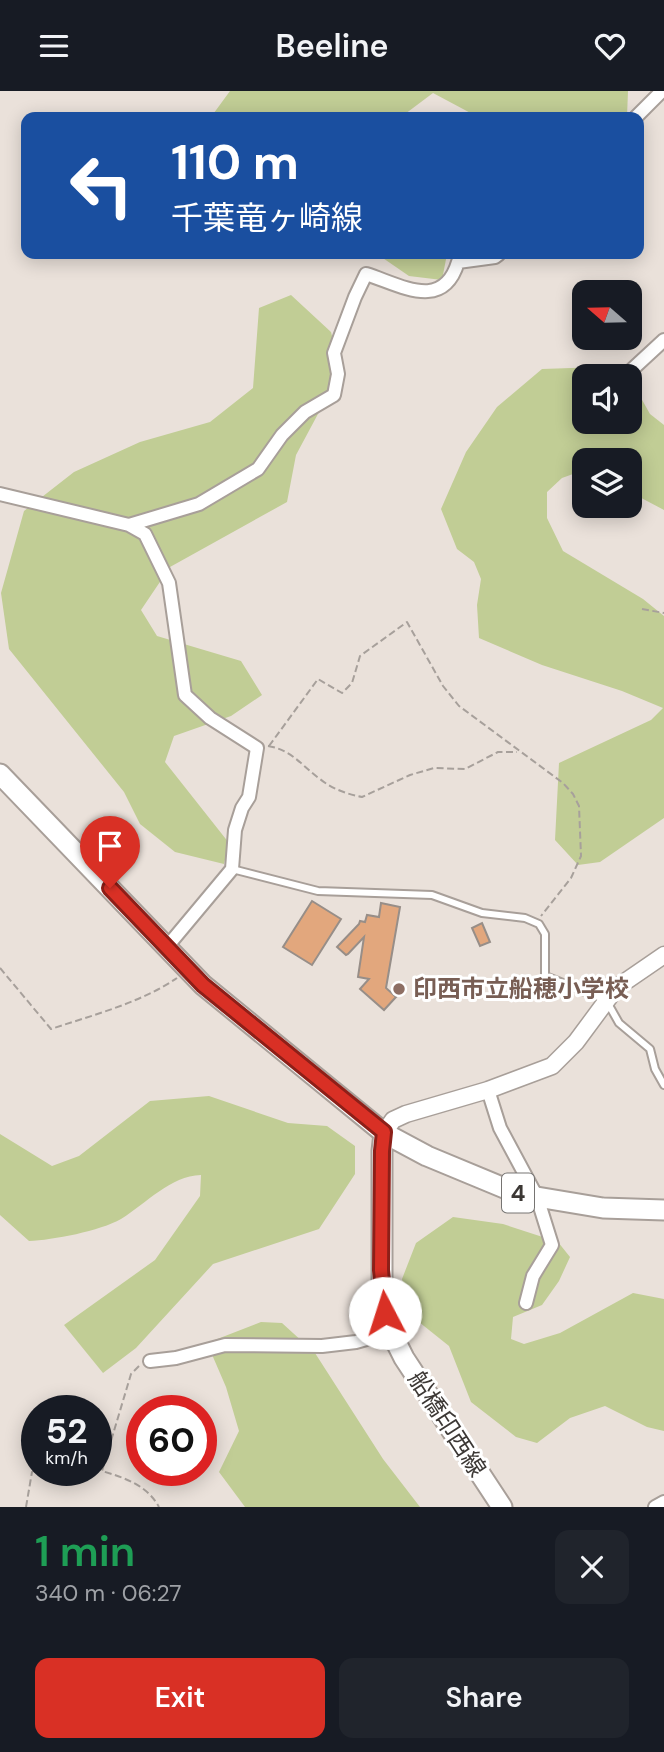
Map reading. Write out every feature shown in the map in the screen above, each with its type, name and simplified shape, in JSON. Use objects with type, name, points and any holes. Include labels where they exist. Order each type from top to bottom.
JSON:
[{"type":"main road","name":"4","points":[[0,774],[188,971],[257,1031],[384,1132],[458,1170],[509,1190],[603,1208],[664,1210]]},
{"type":"main road","name":"船橋印西線","points":[[384,1132],[382,1294],[391,1332],[404,1358],[498,1505]]},
{"type":"street","points":[[641,112],[662,91]]},
{"type":"street","points":[[129,525],[199,504],[258,469],[282,435],[305,412],[334,395],[338,374],[334,353],[366,274],[426,293],[444,288],[454,277],[458,262],[480,259]]},
{"type":"street","points":[[638,364],[664,340]]},
{"type":"street","points":[[0,494],[129,525],[145,534],[169,583],[185,695],[210,717],[257,748],[249,797],[235,830],[232,869],[166,948]]},
{"type":"street","points":[[384,1132],[394,1120],[406,1114],[488,1090],[552,1066],[576,1042],[606,1000],[626,979],[664,955]]},
{"type":"street","points":[[488,1090],[500,1128],[537,1197],[552,1245],[533,1276],[526,1303]]},
{"type":"street","points":[[150,1361],[176,1358],[225,1345],[322,1346],[356,1342],[391,1332]]},
{"type":"street","points":[[655,1507],[664,1502]]},
{"type":"lane","points":[[232,869],[318,891],[432,895],[482,913],[517,916],[536,922],[545,934],[545,976],[606,1000],[619,1023],[650,1049],[655,1069],[664,1085]]},
{"type":"path","points":[[642,609],[664,613]]},
{"type":"path","points":[[520,751],[498,752],[465,769],[434,768],[410,775],[362,797],[334,788],[319,779],[294,756],[281,748],[269,746],[318,679],[342,693],[352,683],[360,656],[407,622],[436,675],[458,706],[520,751],[564,783],[579,806],[581,856],[576,871],[536,922]]},
{"type":"path","points":[[0,968],[51,1029],[113,1008],[165,986],[188,971]]},
{"type":"path","points":[[112,1438],[131,1374],[150,1361]]},
{"type":"path","points":[[112,1474],[132,1480],[154,1499],[159,1507]]},
{"type":"path","points":[[26,1507],[30,1486]]},
{"type":"green space","points":[[230,91],[628,91],[627,112],[469,112],[433,93],[408,112],[215,112]]},
{"type":"green space","points":[[384,259],[446,259],[442,280],[409,276]]},
{"type":"green space","points":[[291,295],[331,332],[341,371],[296,455],[287,502],[170,567],[141,610],[157,636],[241,661],[262,695],[231,716],[174,736],[165,762],[229,843],[224,864],[175,852],[140,824],[124,792],[9,649],[1,593],[24,511],[74,472],[140,442],[210,422],[253,388],[259,308]]},
{"type":"green space","points":[[572,368],[572,434],[642,434],[642,400],[650,414],[664,425],[664,510],[642,498],[642,448],[572,448],[572,474],[562,478],[547,492],[547,518],[563,551],[643,599],[664,616],[664,818],[600,862],[578,865],[555,840],[559,763],[651,720],[663,708],[622,691],[542,665],[479,638],[477,605],[481,579],[474,562],[457,549],[441,509],[466,452],[497,407],[542,369]]},
{"type":"green space","points":[[209,1096],[288,1123],[327,1126],[355,1146],[355,1174],[319,1229],[213,1264],[136,1348],[103,1373],[64,1325],[155,1260],[200,1196],[201,1175],[169,1185],[131,1213],[112,1223],[76,1234],[29,1241],[0,1215],[0,1134],[52,1166],[79,1156],[150,1101]]},
{"type":"green space","points":[[453,1217],[503,1224],[558,1242],[570,1257],[559,1281],[542,1305],[513,1317],[511,1339],[524,1344],[560,1333],[633,1293],[664,1299],[664,1431],[647,1427],[605,1406],[570,1418],[537,1443],[516,1437],[471,1402],[449,1346],[409,1314],[402,1279],[416,1243]]},
{"type":"green space","points":[[261,1322],[282,1323],[315,1353],[383,1459],[420,1507],[245,1507],[219,1472],[239,1431],[226,1387],[207,1343]]},
{"type":"building","points":[[312,901],[341,919],[312,965],[283,947]]},
{"type":"building","points":[[381,903],[400,907],[386,988],[396,997],[384,1010],[360,989],[369,979],[358,977],[364,937],[346,955],[337,947],[360,921],[365,922],[367,915],[379,917]]},
{"type":"building","points":[[482,923],[490,942],[480,946],[472,928]]},
{"type":"place","name":"印西市立船穂小学校","points":[[399,989]]},
{"type":"route","points":[[110,888],[203,985],[384,1132],[381,1270],[385,1313]]}]
